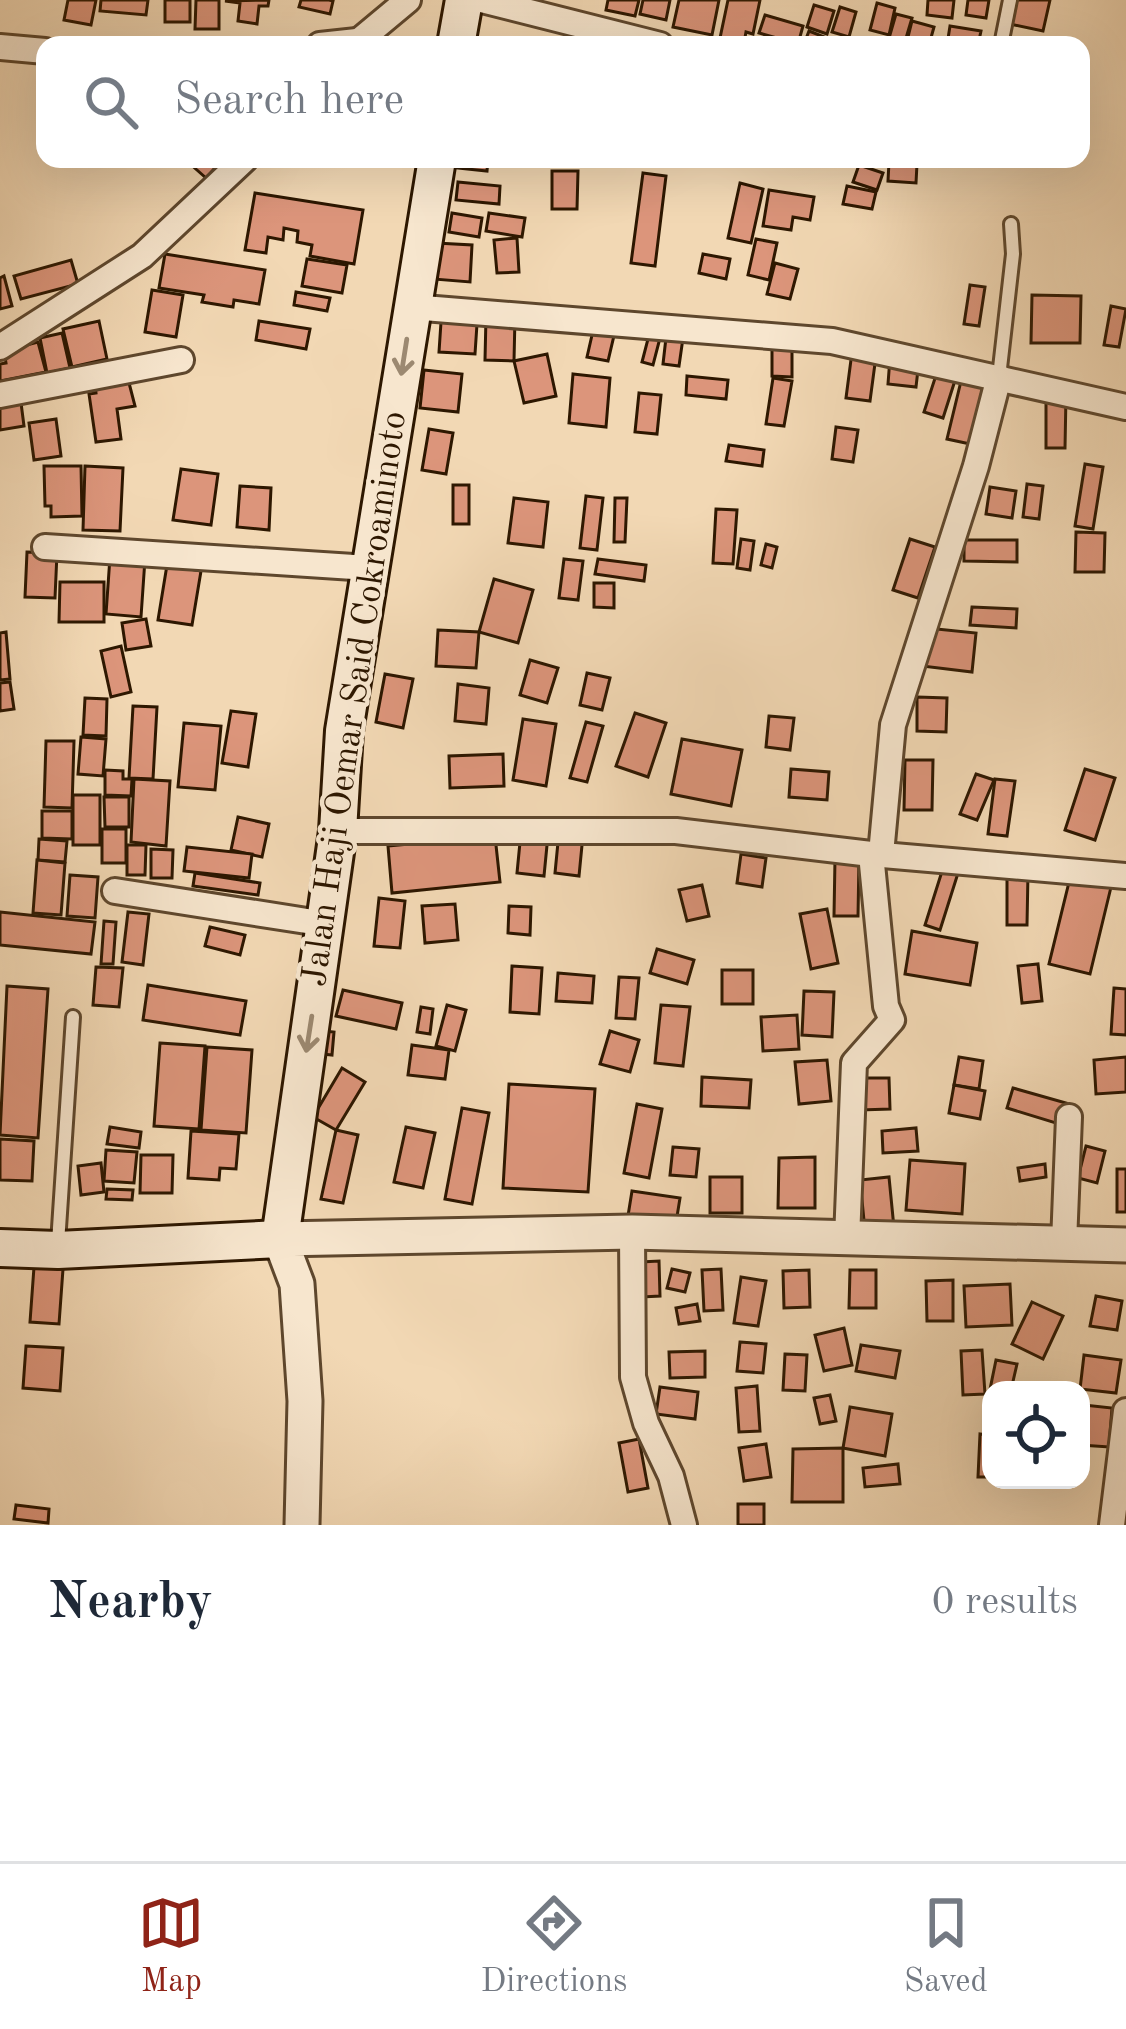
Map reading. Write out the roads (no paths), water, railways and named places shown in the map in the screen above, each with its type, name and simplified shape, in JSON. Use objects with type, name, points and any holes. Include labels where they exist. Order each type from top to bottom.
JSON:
[{"type":"main road","points":[[458,36],[464,0]]},
{"type":"main road","name":"Jalan Haji Oemar Said Cokroaminoto","points":[[282,1224],[338,832],[344,730],[435,168]]},
{"type":"main road","points":[[0,1248],[58,1250],[282,1224]]},
{"type":"street","points":[[364,36],[407,0]]},
{"type":"street","points":[[482,0],[624,36]]},
{"type":"street","points":[[0,47],[36,50]]},
{"type":"street","points":[[0,347],[142,256],[235,168]]},
{"type":"street","points":[[411,308],[832,341],[1125,406]]},
{"type":"street","points":[[0,395],[182,360]]},
{"type":"street","points":[[847,1239],[854,1063],[892,1020],[886,1006],[876,854],[893,725],[976,466],[999,377]]},
{"type":"street","points":[[45,547],[369,568]]},
{"type":"street","points":[[338,832],[676,831],[1119,875]]},
{"type":"street","points":[[115,890],[326,924]]},
{"type":"street","points":[[1064,1243],[1069,1118]]},
{"type":"street","points":[[302,1525],[305,1401],[297,1283],[282,1224],[1126,1245]]},
{"type":"street","points":[[632,1232],[633,1377],[646,1423],[671,1476],[684,1525]]},
{"type":"street","points":[[1112,1525],[1126,1411]]},
{"type":"lane","points":[[1003,36],[1010,0]]},
{"type":"lane","points":[[999,377],[1013,254],[1011,224]]},
{"type":"lane","points":[[58,1250],[73,1017]]}]
